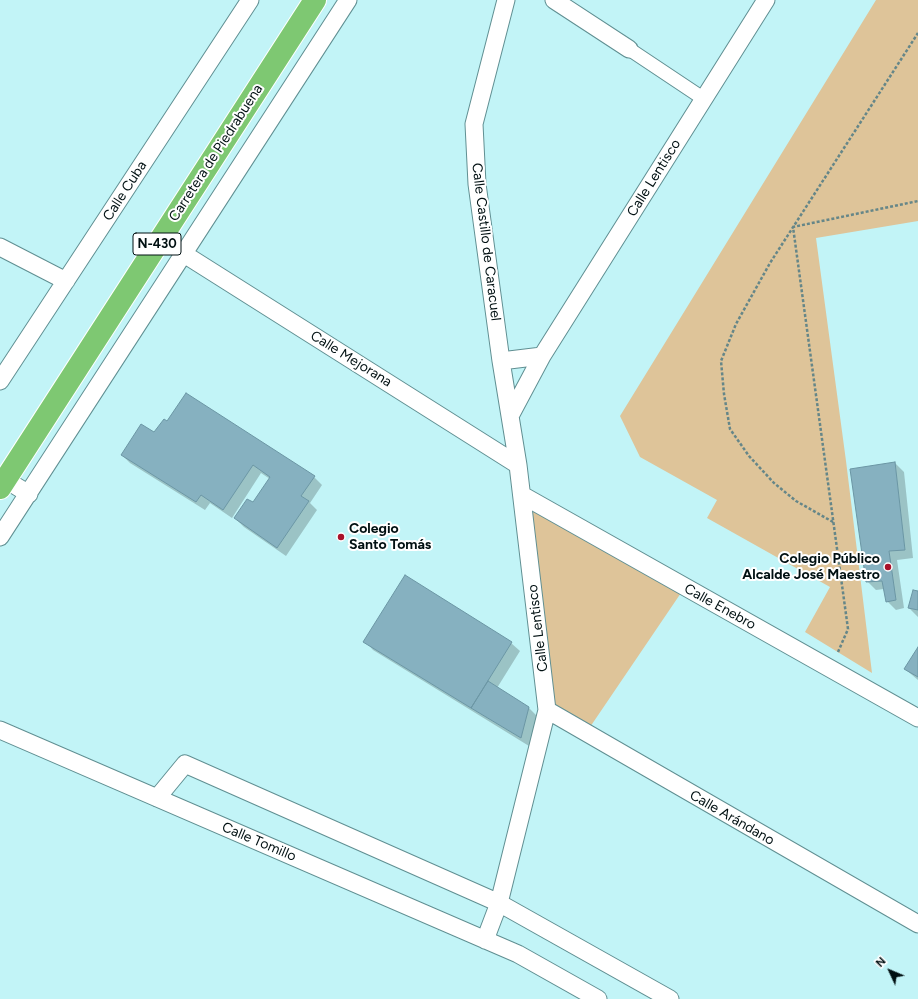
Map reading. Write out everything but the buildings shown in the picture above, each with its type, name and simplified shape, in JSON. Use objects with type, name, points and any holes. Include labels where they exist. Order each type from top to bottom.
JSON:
[{"type":"highway","name":"Carretera de Piedrabuena","points":[[3,484],[315,0]]},
{"type":"street","name":"Calle Cuba","points":[[0,381],[250,0]]},
{"type":"street","points":[[0,537],[347,0]]},
{"type":"street","name":"Calle Castillo de Caracuel","points":[[506,0],[474,124],[477,184],[510,416]]},
{"type":"street","points":[[554,0],[704,99]]},
{"type":"street","name":"Calle Lentisco","points":[[485,940],[499,903],[547,710],[522,495],[510,416],[542,356],[766,0]]},
{"type":"street","points":[[223,142],[246,156]]},
{"type":"street","points":[[0,247],[66,281]]},
{"type":"street","name":"Calle Mejorana","points":[[184,254],[518,465]]},
{"type":"street","points":[[501,361],[542,356]]},
{"type":"street","points":[[83,358],[106,372]]},
{"type":"street","points":[[3,484],[29,494]]},
{"type":"street","name":"Calle Enebro","points":[[522,495],[918,718]]},
{"type":"street","name":"Calle Arándano","points":[[547,710],[918,924]]},
{"type":"street","name":"Calle Tomillo","points":[[0,730],[518,954],[593,998]]},
{"type":"street","points":[[157,798],[185,764],[499,903],[670,999]]},
{"type":"path","points":[[833,522],[796,501],[774,484],[749,456],[730,429],[724,394],[721,361],[736,324],[770,263],[918,33]]},
{"type":"path","points":[[793,227],[918,201]]},
{"type":"path","points":[[793,227],[848,629],[831,669]]},
{"type":"shaded area","points":[[876,0],[918,0],[918,221],[816,238],[846,461],[872,673],[805,632],[830,587],[707,518],[717,500],[640,457],[620,416]]},
{"type":"shaded area","points":[[522,495],[685,587],[586,733],[547,710]]},
{"type":"place","name":"Colegio Santo Tomás","points":[[341,537]]},
{"type":"place","name":"Colegio Público Alcalde José Maestro","points":[[888,567]]}]
